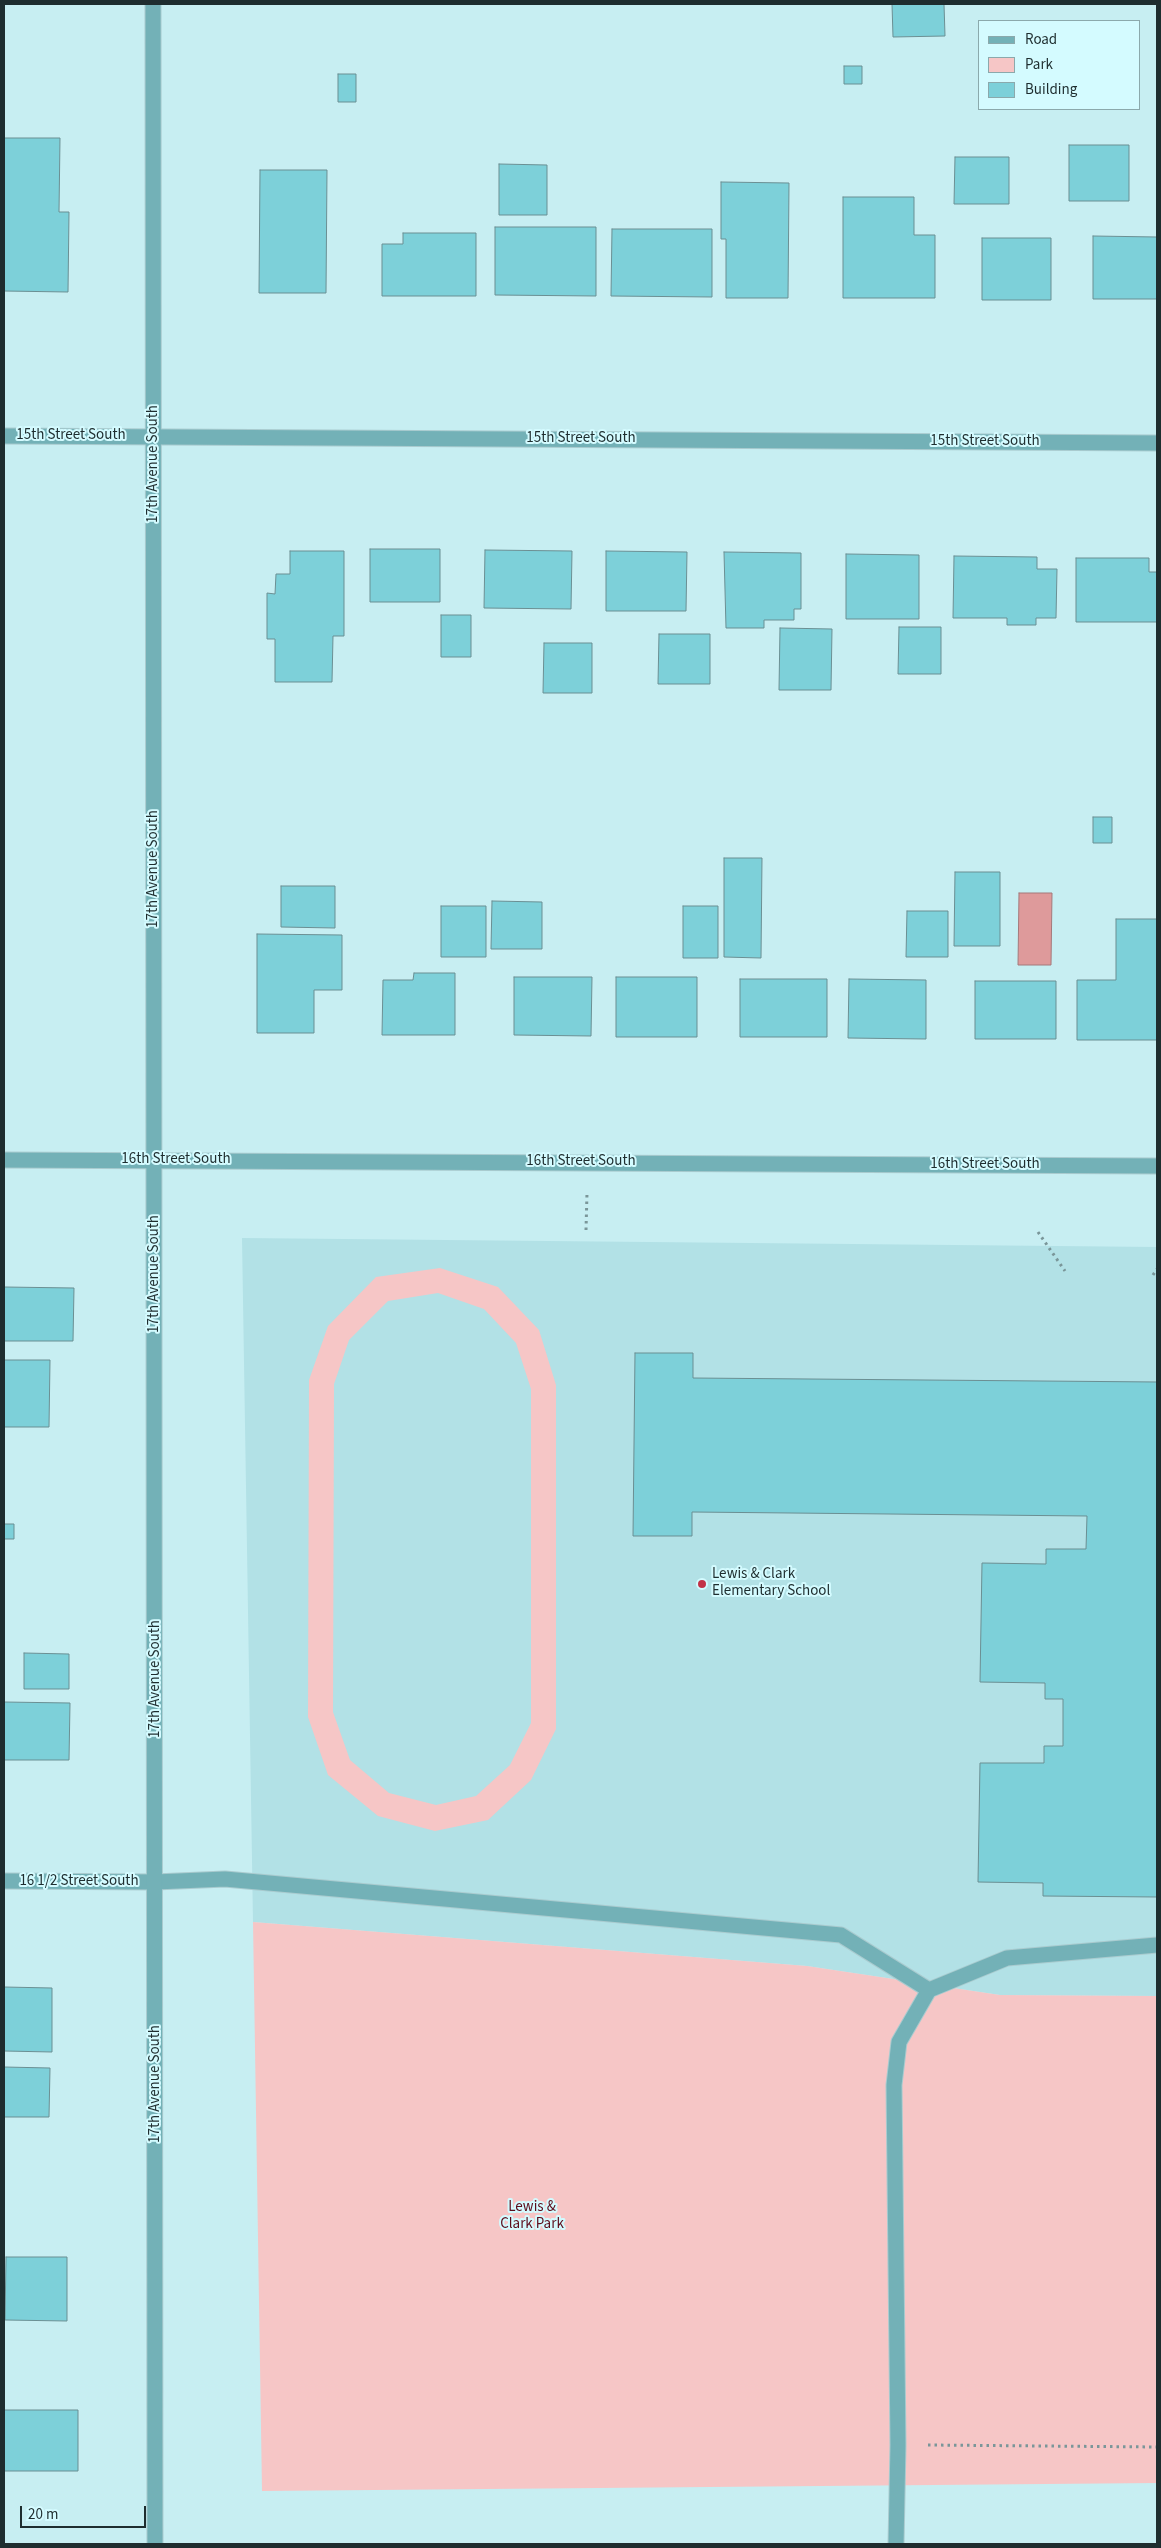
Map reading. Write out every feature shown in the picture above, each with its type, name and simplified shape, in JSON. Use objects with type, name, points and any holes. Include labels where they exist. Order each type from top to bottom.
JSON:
[{"type":"street","name":"17th Avenue South","points":[[153,4],[155,2544]]},
{"type":"street","name":"15th Street South","points":[[4,436],[1157,443]]},
{"type":"street","name":"16th Street South","points":[[4,1160],[1157,1166]]},
{"type":"street","name":"16 1/2 Street South","points":[[4,1881],[155,1882],[225,1879],[841,1935],[929,1990]]},
{"type":"street","points":[[896,2544],[898,2445],[894,2086],[899,2042],[929,1990],[1007,1958],[1157,1944]]},
{"type":"path","points":[[586,1230],[587,1192]]},
{"type":"path","points":[[1038,1232],[1065,1271]]},
{"type":"path","points":[[1153,1275],[1157,1268]]},
{"type":"path","points":[[898,2445],[1157,2447]]},
{"type":"shaded area","points":[[1019,893],[1052,893],[1051,965],[1018,965]]},
{"type":"shaded area","name":"Lewis & Clark Elementary School","points":[[242,1238],[1157,1247],[1157,1996],[1000,1995],[807,1966],[253,1922]]},
{"type":"green space","points":[[440,1268],[498,1287],[539,1330],[556,1385],[556,1729],[531,1780],[488,1820],[435,1831],[378,1816],[328,1775],[308,1717],[309,1380],[328,1326],[376,1277]],"holes":[[[438,1293],[484,1309],[516,1343],[531,1389],[531,1723],[510,1765],[476,1796],[436,1805],[389,1793],[350,1760],[333,1712],[334,1384],[349,1340],[388,1301]]]},
{"type":"green space","name":"Lewis & Clark Park","points":[[253,1922],[807,1966],[1000,1995],[1157,1996],[1157,2483],[262,2491]]},
{"type":"building","points":[[892,4],[944,4],[945,36],[893,37]]},
{"type":"building","points":[[844,66],[862,66],[862,84],[844,84]]},
{"type":"building","points":[[338,74],[356,74],[356,102],[338,102]]},
{"type":"building","points":[[4,138],[60,138],[59,212],[69,212],[68,292],[4,291]]},
{"type":"building","points":[[1069,145],[1129,145],[1129,201],[1069,201]]},
{"type":"building","points":[[955,157],[1009,157],[1009,204],[954,204]]},
{"type":"building","points":[[499,164],[547,165],[547,215],[499,215]]},
{"type":"building","points":[[260,170],[327,170],[326,293],[259,293]]},
{"type":"building","points":[[721,182],[789,183],[788,298],[726,298],[726,239],[721,239]]},
{"type":"building","points":[[843,197],[914,197],[914,235],[935,235],[935,298],[843,298]]},
{"type":"building","points":[[495,227],[596,227],[596,296],[495,295]]},
{"type":"building","points":[[612,229],[712,229],[712,297],[611,296]]},
{"type":"building","points":[[403,233],[476,233],[476,296],[382,296],[382,244],[403,244]]},
{"type":"building","points":[[1093,236],[1157,237],[1157,299],[1093,299]]},
{"type":"building","points":[[982,238],[1051,238],[1051,300],[982,300]]},
{"type":"building","points":[[370,549],[440,549],[440,602],[370,602]]},
{"type":"building","points":[[485,550],[572,551],[571,609],[484,608]]},
{"type":"building","points":[[290,551],[344,551],[344,636],[333,636],[332,682],[275,682],[275,639],[267,639],[267,593],[275,594],[276,574],[290,574]]},
{"type":"building","points":[[606,551],[687,552],[686,611],[606,611]]},
{"type":"building","points":[[724,552],[801,553],[801,609],[794,609],[794,620],[764,620],[764,628],[726,628]]},
{"type":"building","points":[[846,554],[919,555],[919,619],[846,619]]},
{"type":"building","points":[[954,556],[1037,557],[1037,569],[1057,569],[1056,618],[1036,618],[1036,625],[1007,625],[1007,618],[953,618]]},
{"type":"building","points":[[1076,558],[1149,558],[1149,572],[1157,572],[1157,622],[1076,622]]},
{"type":"building","points":[[441,615],[471,615],[471,657],[441,657]]},
{"type":"building","points":[[899,627],[941,627],[941,674],[898,674]]},
{"type":"building","points":[[780,628],[832,629],[831,690],[779,690]]},
{"type":"building","points":[[659,634],[710,634],[710,684],[658,684]]},
{"type":"building","points":[[544,643],[592,643],[592,693],[543,693]]},
{"type":"building","points":[[1093,817],[1112,817],[1112,843],[1093,843]]},
{"type":"building","points":[[724,858],[762,858],[761,958],[724,957]]},
{"type":"building","points":[[955,872],[1000,872],[1000,946],[954,946]]},
{"type":"building","points":[[281,886],[335,886],[335,928],[281,927]]},
{"type":"building","points":[[492,901],[542,902],[542,949],[491,949]]},
{"type":"building","points":[[441,906],[486,906],[486,957],[441,957]]},
{"type":"building","points":[[683,906],[718,906],[718,958],[683,958]]},
{"type":"building","points":[[907,911],[948,911],[948,957],[906,957]]},
{"type":"building","points":[[1116,919],[1157,919],[1157,1040],[1077,1040],[1077,980],[1116,980]]},
{"type":"building","points":[[257,934],[342,935],[342,990],[314,990],[314,1033],[257,1033]]},
{"type":"building","points":[[414,973],[455,973],[455,1035],[382,1035],[383,980],[413,980]]},
{"type":"building","points":[[514,977],[592,977],[591,1036],[514,1035]]},
{"type":"building","points":[[616,977],[697,977],[697,1037],[616,1037]]},
{"type":"building","points":[[740,979],[827,979],[827,1037],[740,1037]]},
{"type":"building","points":[[849,979],[926,980],[926,1039],[848,1038]]},
{"type":"building","points":[[975,981],[1056,981],[1056,1039],[975,1039]]},
{"type":"building","points":[[4,1287],[74,1288],[73,1341],[4,1341]]},
{"type":"building","points":[[635,1353],[693,1353],[693,1378],[1157,1382],[1157,1897],[1043,1896],[1043,1883],[978,1882],[980,1763],[1044,1763],[1044,1746],[1063,1746],[1063,1699],[1045,1699],[1045,1683],[980,1682],[982,1563],[1046,1564],[1046,1549],[1086,1549],[1087,1516],[692,1512],[692,1536],[633,1536]]},
{"type":"building","points":[[4,1360],[50,1360],[49,1427],[4,1427]]},
{"type":"building","points":[[4,1524],[14,1524],[14,1539],[4,1539]]},
{"type":"building","points":[[24,1653],[69,1654],[69,1689],[24,1689]]},
{"type":"building","points":[[4,1702],[70,1703],[69,1760],[4,1760]]},
{"type":"building","points":[[4,1987],[52,1988],[52,2052],[4,2051]]},
{"type":"building","points":[[4,2067],[50,2068],[49,2117],[4,2117]]},
{"type":"building","points":[[6,2257],[67,2257],[67,2321],[5,2320]]},
{"type":"building","points":[[4,2410],[78,2410],[78,2471],[4,2471]]},
{"type":"place","name":"Lewis & Clark Elementary School","points":[[702,1584]]}]
